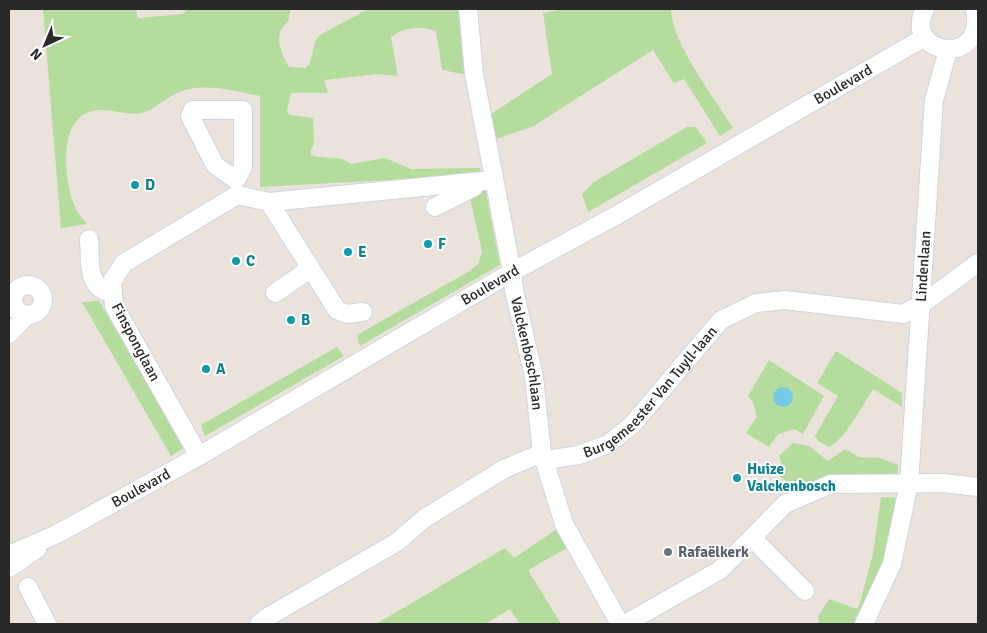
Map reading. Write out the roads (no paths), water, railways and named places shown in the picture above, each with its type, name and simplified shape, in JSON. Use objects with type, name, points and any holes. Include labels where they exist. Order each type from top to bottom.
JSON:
[{"type":"street","name":"Valckenboschlaan","points":[[468,9],[474,74],[514,290],[534,377],[544,456],[564,524],[620,624]]},
{"type":"street","points":[[925,9],[921,21],[926,36],[935,46],[948,50],[962,48],[973,38],[978,24],[975,9]]},
{"type":"street","name":"Boulevard","points":[[9,555],[57,534],[199,456],[512,272],[617,215],[926,36]]},
{"type":"street","name":"Lindenlaan","points":[[864,624],[892,564],[909,483],[934,100],[948,50]]},
{"type":"street","name":"Finsponglaan","points":[[199,456],[114,306],[112,281],[116,272],[124,263],[236,188],[269,202],[493,180]]},
{"type":"street","points":[[435,207],[462,191],[493,180]]},
{"type":"street","points":[[269,202],[337,310],[347,314],[363,312]]},
{"type":"street","points":[[89,239],[92,281],[99,288],[112,293]]},
{"type":"street","name":"Burgemeester Van Tuyll-laan","points":[[259,624],[266,618],[397,542],[426,518],[504,469],[544,456],[579,455],[608,444],[632,426],[720,320],[756,303],[785,300],[903,314],[922,304],[978,263]]},
{"type":"street","points":[[275,293],[310,269]]},
{"type":"street","points":[[9,334],[26,316]]},
{"type":"street","points":[[625,624],[647,620],[720,570],[785,504],[830,484],[943,483],[978,487]]},
{"type":"street","name":"Boulevard","points":[[9,568],[57,534]]},
{"type":"street","points":[[752,538],[805,590]]},
{"type":"street","points":[[28,587],[47,624]]},
{"type":"water","points":[[779,387],[787,387],[793,393],[793,401],[787,407],[779,407],[773,401],[773,393]]},
{"type":"place","name":"D","points":[[135,185]]},
{"type":"place","name":"F","points":[[428,244]]},
{"type":"place","name":"E","points":[[348,252]]},
{"type":"place","name":"C","points":[[236,261]]},
{"type":"place","name":"B","points":[[291,320]]},
{"type":"place","name":"A","points":[[206,369]]},
{"type":"place","name":"Huize Valckenbosch","points":[[737,478]]},
{"type":"place","name":"Rafaëlkerk","points":[[668,552]]}]
